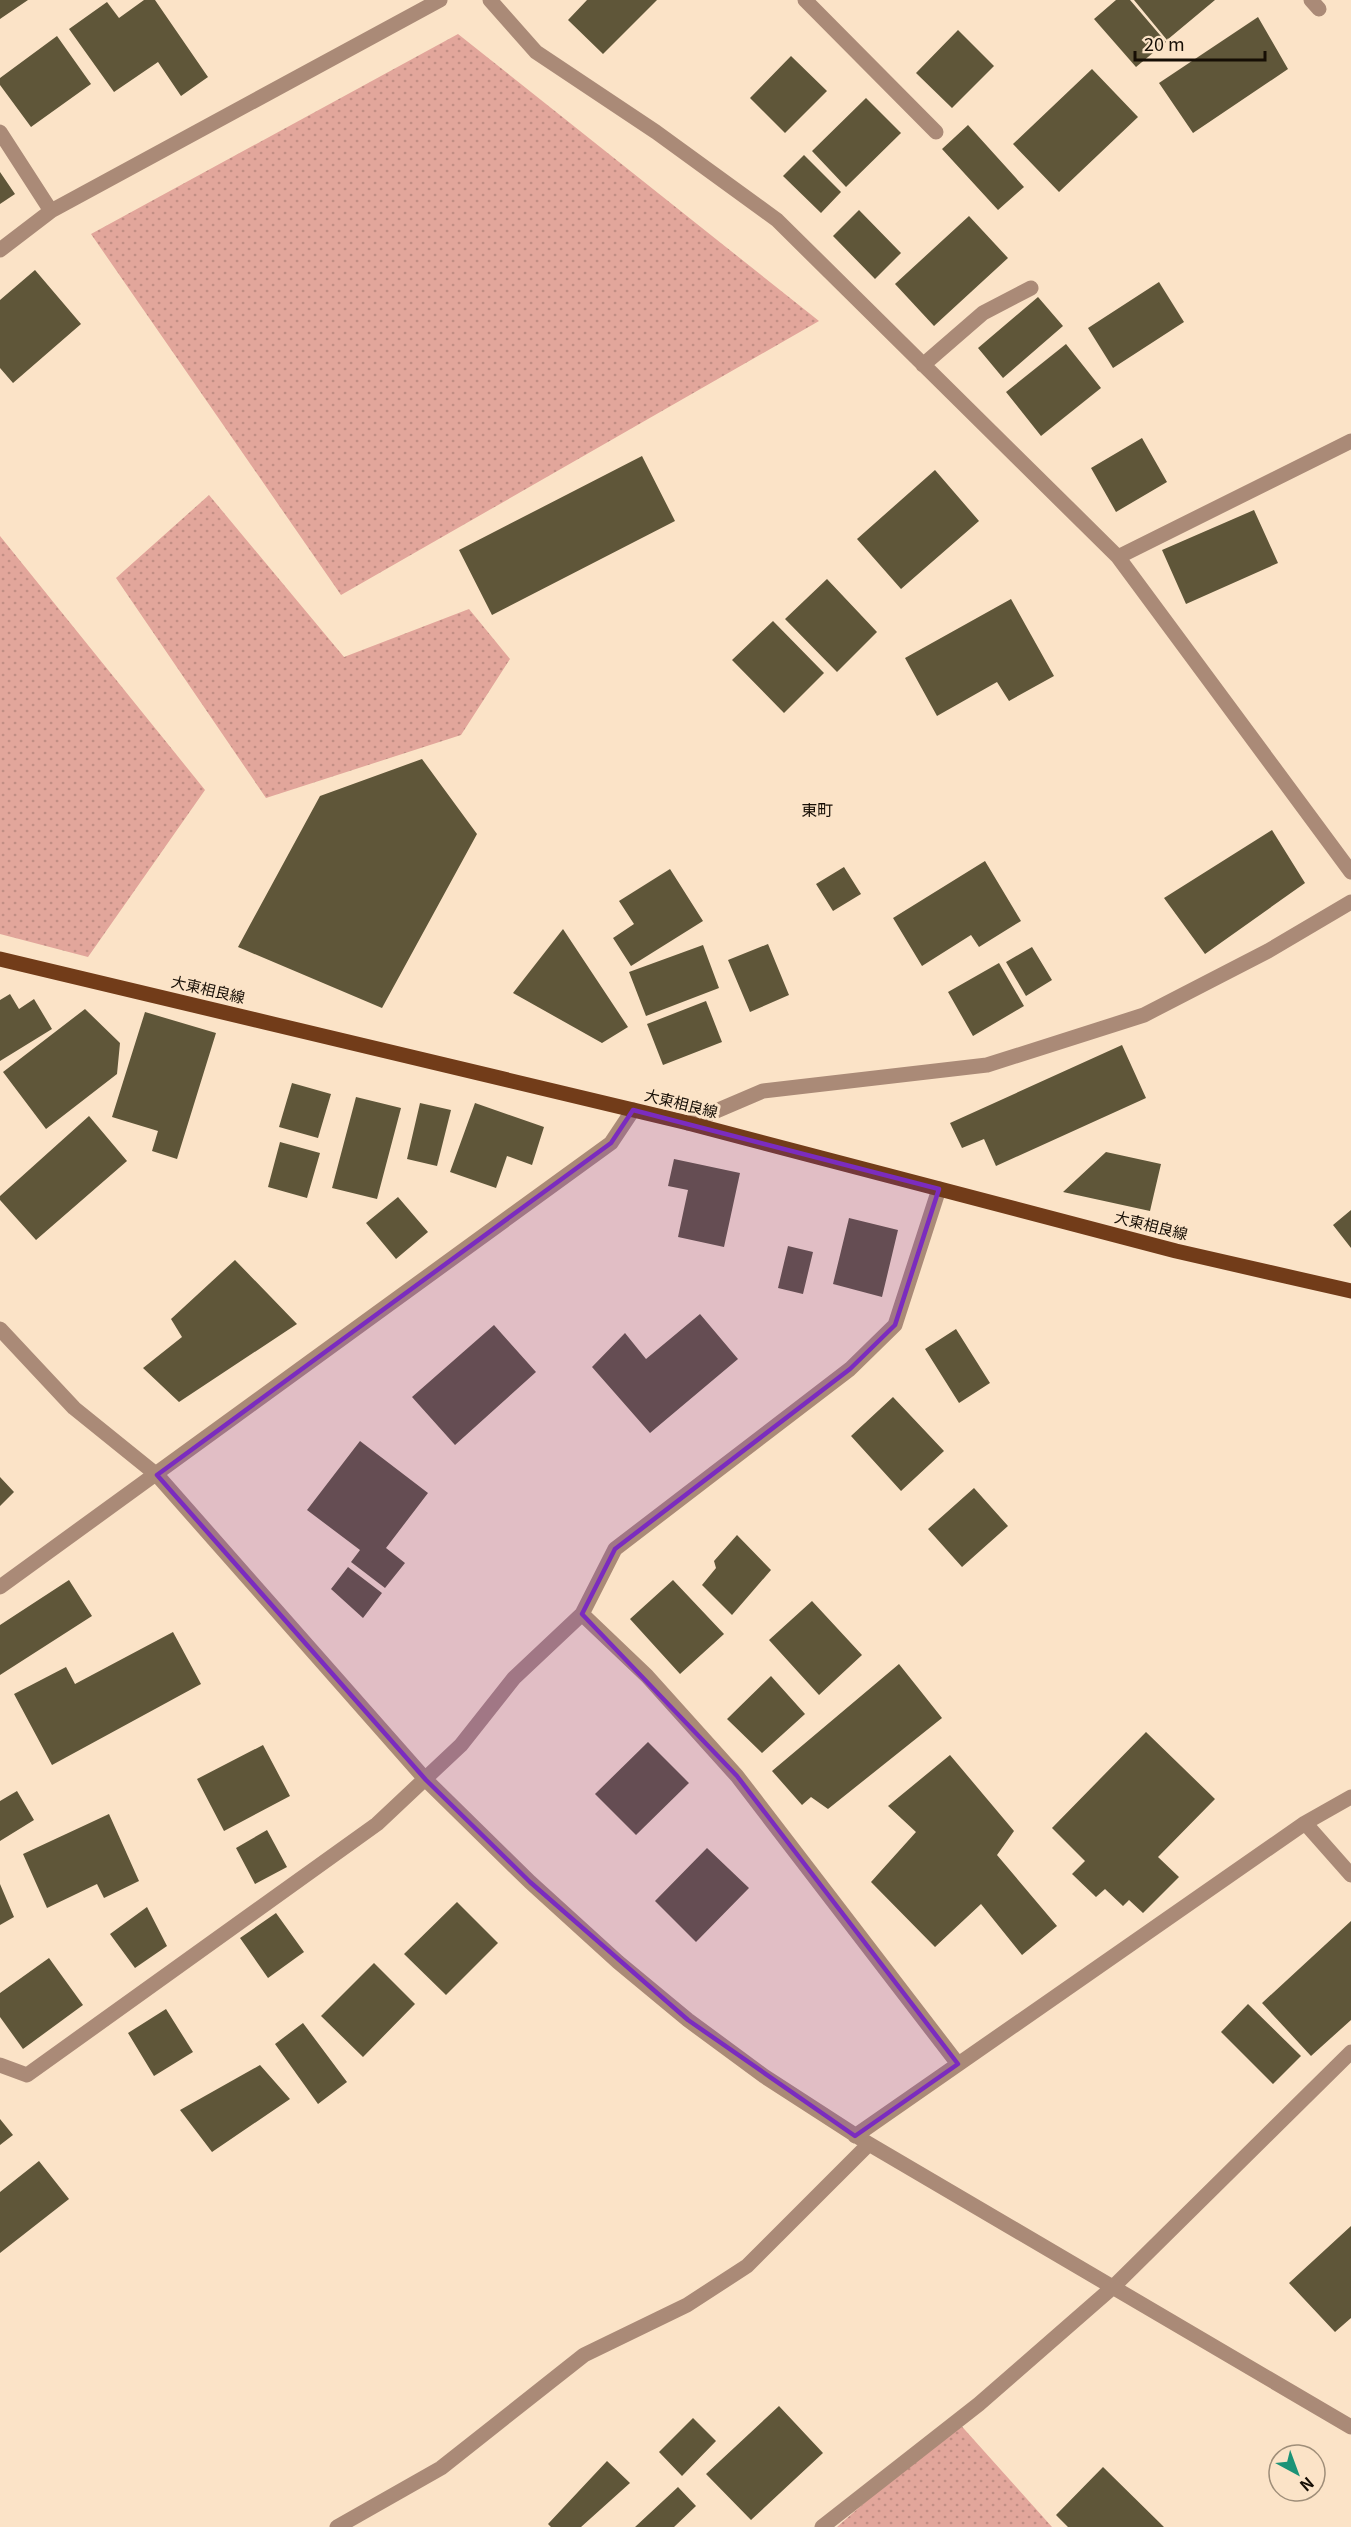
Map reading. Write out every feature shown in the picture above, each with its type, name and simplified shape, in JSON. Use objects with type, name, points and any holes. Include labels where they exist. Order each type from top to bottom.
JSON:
[{"type":"main road","name":"大東相良線","points":[[0,959],[633,1110],[1176,1251],[1351,1291]]},
{"type":"street","points":[[0,250],[51,211],[440,0]]},
{"type":"street","points":[[490,0],[536,52],[656,132],[777,220],[1118,557],[1351,872]]},
{"type":"street","points":[[805,0],[936,132]]},
{"type":"street","points":[[0,132],[51,211]]},
{"type":"street","points":[[923,365],[983,314],[1031,288]]},
{"type":"street","points":[[1118,557],[1351,441]]},
{"type":"street","points":[[687,1124],[763,1091],[987,1065],[1144,1015],[1268,951],[1351,902]]},
{"type":"street","points":[[0,1587],[611,1143],[633,1110]]},
{"type":"street","points":[[0,2065],[27,2075],[377,1824],[426,1780],[461,1745],[514,1678],[582,1614],[615,1549],[850,1369],[895,1325],[939,1189]]},
{"type":"street","points":[[0,1329],[74,1408],[157,1475],[426,1780],[530,1882],[662,1998],[764,2076],[855,2136],[1351,2427]]},
{"type":"street","points":[[582,1614],[647,1676],[738,1776],[958,2064]]},
{"type":"street","points":[[855,2136],[1305,1823],[1351,1797]]},
{"type":"street","points":[[1305,1823],[1351,1875]]},
{"type":"street","points":[[822,2527],[979,2404],[1113,2287],[1349,2058]]},
{"type":"street","points":[[337,2527],[441,2468],[584,2355],[687,2305],[747,2266],[868,2144]]},
{"type":"highlighted area","points":[[633,1110],[939,1189],[895,1325],[850,1369],[615,1549],[582,1614],[737,1776],[958,2064],[855,2136],[688,2020],[530,1882],[426,1780],[157,1475],[611,1143]]},
{"type":"shaded area","points":[[458,34],[819,321],[341,595],[91,234]]},
{"type":"shaded area","points":[[209,495],[344,657],[469,609],[510,659],[461,735],[266,798],[116,578]]},
{"type":"shaded area","points":[[0,536],[205,790],[88,957],[0,934]]},
{"type":"shaded area","points":[[957,2421],[1052,2527],[837,2527]]},
{"type":"building","points":[[0,0],[28,0],[0,19]]},
{"type":"building","points":[[144,0],[155,0],[208,77],[181,96],[158,62],[114,92],[69,29],[107,2],[119,18]]},
{"type":"building","points":[[587,0],[657,0],[603,54],[568,20]]},
{"type":"building","points":[[1116,0],[1130,0],[1166,42],[1136,67],[1094,19]]},
{"type":"building","points":[[1134,0],[1215,0],[1167,40]]},
{"type":"building","points":[[1258,17],[1288,69],[1193,133],[1159,83]]},
{"type":"building","points":[[958,30],[994,66],[952,108],[916,73]]},
{"type":"building","points":[[57,36],[91,84],[31,127],[0,85],[0,78]]},
{"type":"building","points":[[791,56],[827,91],[785,133],[750,98]]},
{"type":"building","points":[[1092,69],[1138,117],[1059,192],[1013,144]]},
{"type":"building","points":[[866,98],[901,133],[846,187],[812,151]]},
{"type":"building","points":[[968,125],[1024,187],[998,210],[942,149]]},
{"type":"building","points":[[804,155],[841,192],[821,213],[783,176]]},
{"type":"building","points":[[0,172],[15,194],[0,204]]},
{"type":"building","points":[[859,210],[901,253],[875,279],[833,236]]},
{"type":"building","points":[[969,216],[1008,258],[934,326],[895,284]]},
{"type":"building","points":[[35,270],[81,324],[13,383],[0,368],[0,300]]},
{"type":"building","points":[[1159,282],[1184,322],[1113,368],[1088,328]]},
{"type":"building","points":[[1038,297],[1063,326],[1003,378],[978,348]]},
{"type":"building","points":[[1066,344],[1101,388],[1041,436],[1006,392]]},
{"type":"building","points":[[1142,438],[1167,482],[1116,512],[1091,468]]},
{"type":"building","points":[[642,456],[675,521],[492,615],[459,550]]},
{"type":"building","points":[[935,470],[979,521],[901,589],[857,539]]},
{"type":"building","points":[[1254,510],[1278,563],[1186,604],[1162,550]]},
{"type":"building","points":[[827,579],[877,632],[837,672],[785,619]]},
{"type":"building","points":[[1011,599],[1054,676],[1009,701],[997,682],[937,716],[905,658]]},
{"type":"building","points":[[773,621],[824,673],[784,713],[732,660]]},
{"type":"building","points":[[422,759],[477,834],[382,1008],[238,947],[320,796]]},
{"type":"building","points":[[1272,830],[1305,883],[1205,954],[1164,898]]},
{"type":"building","points":[[985,861],[1021,921],[979,947],[971,935],[922,966],[893,918]]},
{"type":"building","points":[[844,867],[861,894],[833,911],[816,884]]},
{"type":"building","points":[[670,869],[703,921],[631,966],[613,938],[634,924],[619,901]]},
{"type":"building","points":[[563,929],[628,1027],[602,1043],[513,993]]},
{"type":"building","points":[[768,944],[789,995],[750,1012],[728,960]]},
{"type":"building","points":[[703,945],[719,988],[646,1016],[629,972]]},
{"type":"building","points":[[1032,947],[1052,980],[1026,996],[1006,962]]},
{"type":"building","points":[[999,963],[1024,1006],[973,1036],[948,992]]},
{"type":"building","points":[[10,994],[19,1009],[34,999],[52,1029],[0,1061],[0,1000]]},
{"type":"building","points":[[706,1001],[722,1042],[663,1065],[647,1024]]},
{"type":"building","points":[[85,1009],[120,1043],[117,1074],[46,1129],[3,1072]]},
{"type":"building","points":[[145,1012],[216,1033],[177,1159],[152,1151],[158,1131],[112,1117]]},
{"type":"building","points":[[1122,1045],[1146,1098],[996,1166],[984,1139],[962,1148],[950,1123]]},
{"type":"building","points":[[292,1083],[331,1094],[318,1138],[279,1127]]},
{"type":"building","points":[[356,1097],[401,1108],[377,1199],[332,1188]]},
{"type":"building","points":[[420,1103],[451,1110],[437,1166],[407,1159]]},
{"type":"building","points":[[475,1103],[544,1127],[532,1165],[507,1156],[496,1188],[450,1172]]},
{"type":"building","points":[[89,1116],[127,1161],[36,1240],[0,1200],[0,1196]]},
{"type":"building","points":[[280,1142],[320,1153],[307,1198],[268,1187]]},
{"type":"building","points":[[1106,1152],[1161,1164],[1150,1211],[1063,1192]]},
{"type":"building","points":[[674,1159],[740,1173],[724,1247],[678,1237],[688,1190],[668,1186]]},
{"type":"building","points":[[398,1197],[428,1232],[396,1259],[366,1223]]},
{"type":"building","points":[[1351,1210],[1351,1248],[1333,1225]]},
{"type":"building","points":[[849,1218],[898,1230],[882,1297],[833,1284]]},
{"type":"building","points":[[788,1246],[813,1252],[803,1294],[778,1288]]},
{"type":"building","points":[[235,1260],[297,1324],[179,1402],[143,1368],[182,1337],[171,1319]]},
{"type":"building","points":[[700,1314],[738,1359],[650,1433],[592,1367],[625,1333],[646,1359]]},
{"type":"building","points":[[494,1325],[536,1372],[455,1445],[412,1397]]},
{"type":"building","points":[[956,1329],[990,1383],[959,1403],[925,1349]]},
{"type":"building","points":[[893,1397],[944,1451],[901,1491],[851,1436]]},
{"type":"building","points":[[360,1441],[428,1493],[386,1548],[405,1563],[385,1588],[351,1562],[360,1550],[307,1510]]},
{"type":"building","points":[[0,1477],[14,1492],[0,1506]]},
{"type":"building","points":[[974,1488],[1008,1526],[962,1567],[928,1529]]},
{"type":"building","points":[[737,1535],[771,1570],[732,1615],[702,1585],[716,1568],[714,1561]]},
{"type":"building","points":[[348,1567],[382,1593],[363,1618],[331,1589]]},
{"type":"building","points":[[69,1580],[92,1616],[0,1675],[0,1625]]},
{"type":"building","points":[[673,1580],[724,1634],[680,1674],[630,1619]]},
{"type":"building","points":[[812,1601],[862,1655],[819,1695],[769,1640]]},
{"type":"building","points":[[173,1632],[201,1684],[52,1765],[14,1694],[66,1667],[75,1684]]},
{"type":"building","points":[[899,1664],[942,1718],[828,1809],[811,1797],[802,1805],[772,1771]]},
{"type":"building","points":[[771,1676],[805,1714],[762,1753],[727,1719]]},
{"type":"building","points":[[1146,1732],[1215,1799],[1158,1857],[1179,1877],[1143,1913],[1129,1900],[1123,1906],[1105,1889],[1096,1897],[1072,1874],[1085,1861],[1052,1828]]},
{"type":"building","points":[[648,1742],[689,1783],[636,1835],[595,1794]]},
{"type":"building","points":[[263,1745],[290,1796],[224,1831],[197,1779]]},
{"type":"building","points":[[950,1755],[1014,1831],[997,1855],[1057,1926],[1022,1955],[981,1904],[935,1947],[871,1882],[916,1832],[888,1806]]},
{"type":"building","points":[[17,1791],[34,1820],[0,1841],[0,1801]]},
{"type":"building","points":[[109,1814],[139,1881],[104,1898],[97,1884],[47,1908],[23,1854]]},
{"type":"building","points":[[267,1830],[287,1867],[255,1884],[236,1848]]},
{"type":"building","points":[[707,1848],[749,1888],[696,1942],[655,1901]]},
{"type":"building","points":[[0,1884],[14,1917],[0,1925]]},
{"type":"building","points":[[457,1902],[498,1943],[446,1995],[404,1954]]},
{"type":"building","points":[[147,1907],[167,1946],[135,1968],[110,1934]]},
{"type":"building","points":[[276,1913],[304,1952],[268,1978],[240,1938]]},
{"type":"building","points":[[1351,1921],[1351,2020],[1311,2056],[1262,2003]]},
{"type":"building","points":[[49,1958],[83,2005],[23,2049],[0,2017],[0,1993]]},
{"type":"building","points":[[374,1963],[415,2004],[363,2057],[321,2016]]},
{"type":"building","points":[[1248,2004],[1301,2056],[1273,2084],[1221,2032]]},
{"type":"building","points":[[166,2009],[193,2052],[154,2076],[128,2033]]},
{"type":"building","points":[[303,2023],[347,2082],[318,2104],[275,2044]]},
{"type":"building","points":[[260,2065],[290,2099],[212,2152],[180,2110]]},
{"type":"building","points":[[0,2119],[13,2135],[0,2145]]},
{"type":"building","points":[[39,2161],[69,2199],[0,2253],[0,2192]]},
{"type":"building","points":[[1351,2226],[1351,2318],[1335,2332],[1289,2283]]},
{"type":"building","points":[[779,2406],[823,2453],[751,2520],[706,2474]]},
{"type":"building","points":[[693,2418],[716,2441],[682,2476],[659,2452]]},
{"type":"building","points":[[607,2461],[630,2483],[581,2527],[551,2527],[548,2524]]},
{"type":"building","points":[[1103,2467],[1164,2527],[1068,2527],[1056,2515]]},
{"type":"building","points":[[678,2487],[696,2506],[674,2527],[635,2527]]},
{"type":"district","name":"東町","points":[[817,810]]}]
